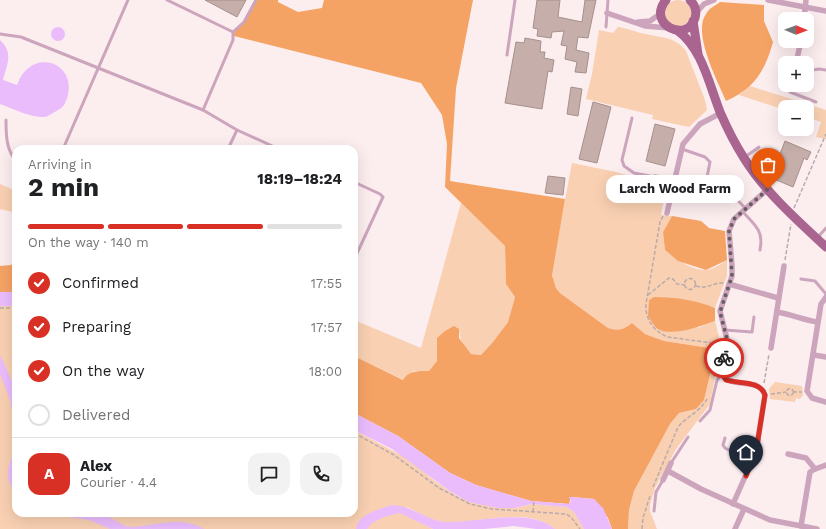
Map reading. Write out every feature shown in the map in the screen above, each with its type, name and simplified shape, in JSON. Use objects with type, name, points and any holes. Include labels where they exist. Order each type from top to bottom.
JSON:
[{"type":"main road","points":[[690,0],[695,8],[694,17],[698,55],[721,113],[744,158],[768,189],[826,248]]},
{"type":"main road","points":[[662,5],[663,22],[685,38],[698,55]]},
{"type":"main road","points":[[673,29],[686,28],[694,17]]},
{"type":"street","points":[[694,17],[704,4],[714,0]]},
{"type":"street","points":[[768,0],[806,3],[826,11]]},
{"type":"street","points":[[638,22],[650,21],[662,5]]},
{"type":"street","points":[[607,13],[638,22],[645,26],[673,29]]},
{"type":"street","points":[[667,213],[682,149],[689,135],[700,124],[721,113]]},
{"type":"street","points":[[655,177],[674,181]]},
{"type":"street","points":[[733,504],[756,452],[764,392],[756,385],[729,381],[722,374],[727,345],[720,316],[721,306],[729,284],[732,266],[729,231],[734,219],[768,189]]},
{"type":"street","points":[[771,348],[784,266]]},
{"type":"street","points":[[729,284],[778,298]]},
{"type":"street","points":[[826,297],[821,304],[808,385],[808,394],[812,398],[826,402]]},
{"type":"street","points":[[777,312],[792,314],[806,320],[818,322]]},
{"type":"street","points":[[814,355],[826,357]]},
{"type":"street","points":[[788,454],[806,458],[815,469]]},
{"type":"street","points":[[663,480],[671,463]]},
{"type":"street","points":[[800,526],[810,472],[826,465]]},
{"type":"street","points":[[668,471],[744,509],[778,522],[817,529]]},
{"type":"street","points":[[735,529],[744,509]]},
{"type":"lane","points":[[65,145],[128,0]]},
{"type":"lane","points":[[167,0],[233,32]]},
{"type":"lane","points":[[203,110],[233,40],[233,32],[244,22],[256,0]]},
{"type":"lane","points":[[507,55],[515,0]]},
{"type":"lane","points":[[606,27],[608,0]]},
{"type":"lane","points":[[0,34],[22,37],[97,69],[203,110],[236,130],[270,145]]},
{"type":"lane","points":[[814,69],[819,68],[826,70]]},
{"type":"lane","points":[[790,92],[816,102]]},
{"type":"lane","points":[[632,118],[622,160],[624,166],[634,173],[655,177]]},
{"type":"lane","points":[[6,120],[6,140],[12,155]]},
{"type":"lane","points":[[230,145],[236,130]]},
{"type":"lane","points":[[744,158],[759,147]]},
{"type":"lane","points":[[682,149],[705,157],[710,162],[706,182]]},
{"type":"lane","points":[[358,184],[380,194],[383,197],[358,251]]},
{"type":"lane","points":[[714,197],[725,187],[734,196],[757,228],[762,239],[760,250]]},
{"type":"lane","points":[[734,196],[738,192]]},
{"type":"lane","points":[[816,238],[826,228]]},
{"type":"lane","points":[[801,279],[815,281],[826,294]]},
{"type":"lane","points":[[724,330],[728,329],[752,332],[754,317]]},
{"type":"lane","points":[[700,421],[710,410],[717,380],[722,374]]},
{"type":"lane","points":[[671,463],[688,437]]},
{"type":"lane","points":[[725,438],[723,445],[725,448],[752,463]]},
{"type":"lane","points":[[654,511],[656,492],[663,480]]},
{"type":"path","points":[[784,266],[791,223],[785,217],[796,206],[826,134]]},
{"type":"path","points":[[667,213],[663,215],[660,222],[648,295],[646,312],[647,317],[659,332],[671,338],[727,345]]},
{"type":"path","points":[[648,295],[669,278],[673,279],[676,284],[685,285],[687,289],[690,290],[696,286],[708,287],[716,282],[729,284]]},
{"type":"path","points":[[685,285],[686,280],[691,278],[695,281],[696,286]]},
{"type":"path","points":[[0,308],[12,308]]},
{"type":"path","points":[[713,377],[719,344]]},
{"type":"path","points":[[771,348],[764,392],[786,392]]},
{"type":"path","points":[[642,529],[642,518],[658,472],[675,433],[684,419],[702,407],[708,396]]},
{"type":"path","points":[[358,435],[394,455],[439,488],[458,499],[481,508],[566,514],[580,529]]},
{"type":"path","points":[[533,512],[534,500]]},
{"type":"shaded area","points":[[256,0],[278,0],[278,2],[298,12],[322,8],[324,0],[473,0],[456,88],[450,181],[565,199],[552,275],[556,288],[560,293],[608,328],[621,329],[632,323],[645,334],[664,341],[716,349],[704,400],[696,409],[679,413],[670,424],[634,491],[629,510],[628,529],[612,529],[608,518],[594,499],[571,497],[569,504],[531,501],[476,485],[450,473],[398,436],[358,415],[358,358],[403,380],[408,374],[418,371],[429,371],[437,361],[437,338],[454,326],[459,329],[459,338],[471,354],[481,355],[493,342],[508,322],[515,297],[506,284],[505,246],[445,187],[447,144],[442,115],[421,83],[234,36],[233,32],[244,22]]},
{"type":"shaded area","points":[[678,0],[687,4],[691,13],[687,22],[678,26],[669,22],[665,13],[669,4]]},
{"type":"shaded area","points":[[720,2],[764,5],[764,21],[773,42],[766,62],[757,78],[744,91],[726,101],[712,70],[704,45],[702,33],[703,22],[707,12]]},
{"type":"shaded area","points":[[58,27],[63,29],[65,34],[63,39],[58,41],[53,39],[51,34],[53,29]]},
{"type":"shaded area","points":[[618,27],[668,39],[678,43],[686,51],[705,100],[707,110],[689,127],[652,119],[653,115],[586,99],[592,74],[599,30],[613,33]]},
{"type":"shaded area","points":[[0,40],[7,49],[8,54],[8,64],[3,80],[17,85],[23,73],[32,66],[41,62],[50,63],[59,67],[65,74],[69,83],[66,102],[62,107],[49,115],[38,117],[0,104]]},
{"type":"shaded area","points":[[750,86],[794,100],[778,100],[778,108],[739,95]]},
{"type":"shaded area","points":[[814,106],[826,110],[826,139],[816,137],[821,122],[814,120]]},
{"type":"shaded area","points":[[572,163],[616,172],[660,185],[665,192],[661,215],[672,216],[663,232],[665,250],[684,264],[702,270],[712,269],[727,260],[727,276],[715,308],[669,297],[698,328],[715,321],[721,345],[710,404],[676,449],[655,488],[650,505],[650,511],[657,529],[628,529],[629,510],[634,491],[670,424],[679,413],[696,409],[704,400],[716,349],[664,341],[645,334],[632,323],[621,329],[608,328],[560,293],[556,288],[552,275],[552,268]]},
{"type":"shaded area","points":[[0,184],[12,189],[12,212],[0,209]]},
{"type":"shaded area","points":[[461,203],[505,246],[506,284],[515,297],[508,322],[481,355],[471,354],[468,351],[462,343],[459,329],[437,338],[437,361],[429,371],[414,371],[404,380],[358,358],[358,322],[421,348]]},
{"type":"shaded area","points":[[672,216],[701,221],[709,228],[725,231],[727,260],[706,270],[678,261],[665,250],[663,232]]},
{"type":"shaded area","points":[[12,264],[12,292],[0,292],[0,266]]},
{"type":"shaded area","points":[[0,292],[12,292],[12,306],[0,306]]},
{"type":"shaded area","points":[[654,297],[685,300],[708,305],[715,308],[715,321],[695,328],[671,332],[658,329],[648,316],[649,300]]},
{"type":"shaded area","points":[[0,306],[12,306],[12,517],[358,517],[358,432],[408,459],[436,482],[459,497],[498,508],[515,508],[531,504],[567,507],[574,512],[584,529],[555,529],[543,522],[530,518],[516,517],[444,522],[429,518],[407,507],[407,516],[433,529],[0,529]]},
{"type":"shaded area","points":[[0,355],[12,381],[12,410],[10,400],[0,374]]},
{"type":"shaded area","points":[[775,382],[802,386],[803,395],[800,399],[796,398],[795,402],[770,399],[769,389]]},
{"type":"shaded area","points":[[358,415],[398,436],[450,473],[476,485],[531,501],[569,504],[571,501],[569,497],[594,499],[603,508],[612,529],[584,529],[574,512],[567,507],[531,504],[515,508],[498,508],[469,502],[451,492],[392,449],[358,432]]},
{"type":"shaded area","points":[[12,457],[12,487],[8,474]]},
{"type":"shaded area","points":[[392,505],[406,508],[440,521],[459,522],[518,517],[544,522],[555,529],[536,529],[514,526],[484,529],[433,529],[400,513],[384,517],[372,523],[367,529],[356,529],[361,519],[365,516],[376,510]]},
{"type":"shaded area","points":[[68,517],[109,517],[125,526],[133,527],[178,522],[196,525],[204,529],[110,529],[89,520]]},
{"type":"building","points":[[205,0],[246,0],[237,17]]},
{"type":"building","points":[[537,0],[560,0],[558,17],[582,22],[585,0],[596,0],[588,38],[578,37],[576,50],[589,53],[586,73],[575,72],[577,62],[565,59],[567,46],[561,45],[564,31],[552,32],[551,38],[537,36],[538,29],[533,28]]},
{"type":"building","points":[[525,38],[541,41],[540,52],[545,52],[544,58],[554,60],[552,72],[548,71],[542,109],[505,103],[516,42],[524,43]]},
{"type":"building","points":[[571,87],[582,89],[578,116],[567,114]]},
{"type":"building","points":[[593,102],[611,107],[597,163],[579,159]]},
{"type":"building","points":[[655,124],[675,129],[665,166],[646,161]]},
{"type":"building","points":[[785,141],[811,152],[807,160],[804,158],[793,187],[774,179],[777,173],[773,172]]},
{"type":"building","points":[[548,176],[565,178],[563,195],[545,193]]},
{"type":"way so far","points":[[724,358],[727,339],[721,322],[720,312],[724,296],[732,276],[732,254],[729,231],[730,225],[734,219],[768,189]]},
{"type":"place","name":"Larch Wood Farm","points":[[768,189]]},
{"type":"route","points":[[724,358],[722,374],[726,380],[756,385],[765,392],[756,452],[746,476]]}]
